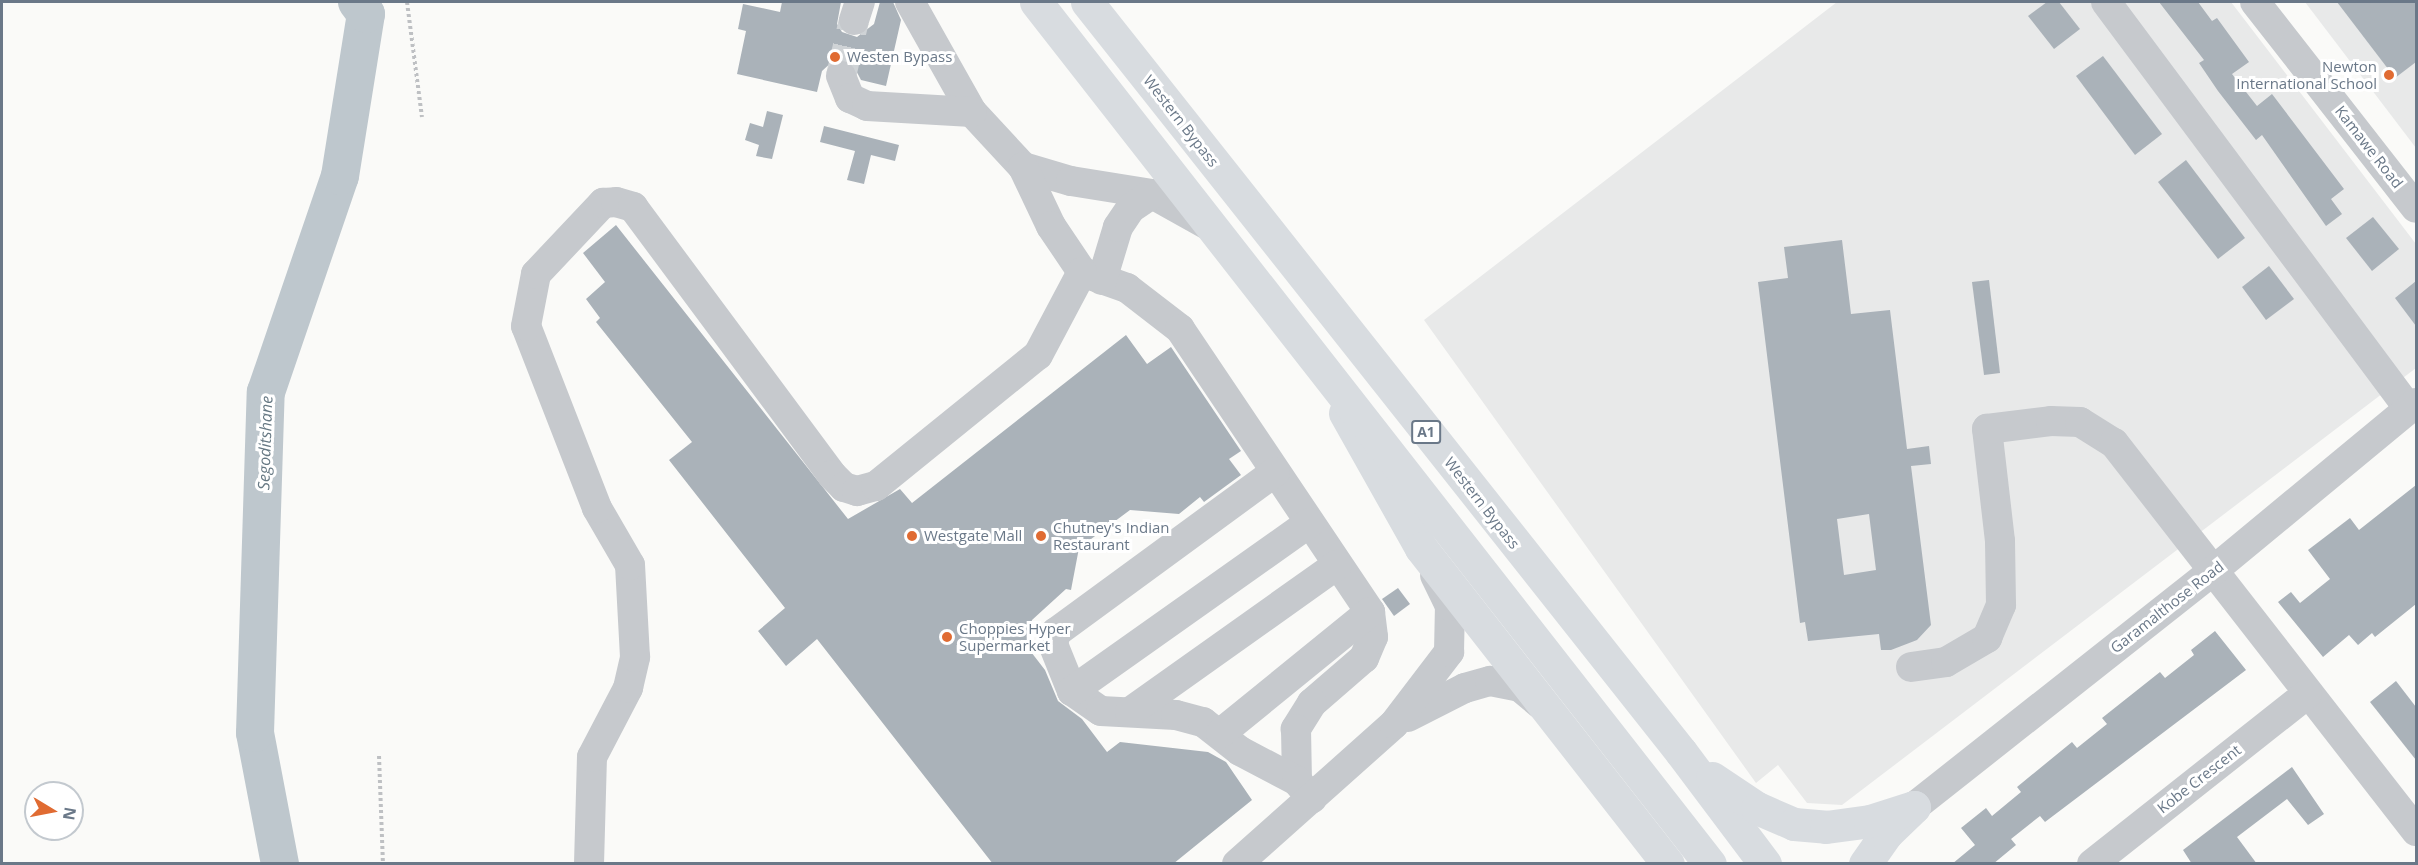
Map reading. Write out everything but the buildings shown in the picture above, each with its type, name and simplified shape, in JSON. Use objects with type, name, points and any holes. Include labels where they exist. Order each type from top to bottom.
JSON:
[{"type":"main road","points":[[1036,2],[1710,864]]},
{"type":"main road","name":"Western Bypass","points":[[1087,2],[1681,752],[1765,864]]},
{"type":"main road","points":[[1314,359],[1421,548],[1668,864]]},
{"type":"main road","points":[[1681,752],[1726,790],[1794,824],[1826,827],[1870,821],[1914,807]]},
{"type":"main road","points":[[1865,864],[1886,834],[1914,807]]},
{"type":"street","points":[[910,2],[972,112],[1023,167],[1051,226],[1092,276],[1127,288],[1180,329],[1370,612],[1373,637],[1364,657],[1312,703],[1296,729],[1304,790]]},
{"type":"street","points":[[2106,2],[2413,406]]},
{"type":"street","name":"Kamawe Road","points":[[2255,2],[2416,208]]},
{"type":"street","points":[[841,76],[850,98],[867,106],[972,112]]},
{"type":"street","points":[[1023,167],[1071,181],[1152,194],[1183,208],[1211,228]]},
{"type":"street","points":[[588,864],[592,757],[628,688],[635,657],[630,565],[597,508],[526,326],[536,274],[603,203],[616,202],[633,207],[832,475],[844,487],[857,491],[876,486],[1038,355],[1092,276],[1118,226],[1131,208],[1152,194]]},
{"type":"street","name":"Garamalthose Road","points":[[1914,807],[2214,570],[2413,406]]},
{"type":"street","points":[[1911,667],[1946,662],[1987,638],[2001,605],[2000,541],[1987,429],[2051,421],[2080,422],[2114,442],[2307,693],[2411,814]]},
{"type":"street","points":[[1275,472],[1056,632],[1053,644],[1072,691],[1101,711],[1176,715],[1203,722],[1240,751],[1304,790]]},
{"type":"street","points":[[1072,691],[1309,524]]},
{"type":"street","points":[[1395,724],[1449,652],[1450,606],[1421,548]]},
{"type":"street","points":[[1130,712],[1337,565]]},
{"type":"street","points":[[1221,734],[1370,612]]},
{"type":"street","points":[[1237,864],[1304,790],[1395,724],[1465,688],[1490,681],[1520,687],[1551,714]]},
{"type":"street","name":"Kobe Crescent","points":[[2092,864],[2307,693]]},
{"type":"path","points":[[406,2],[422,117]]},
{"type":"path","points":[[379,756],[383,864]]},
{"type":"shaded area","points":[[1837,2],[2231,2],[2416,244],[2416,368],[1842,805],[1807,803],[1778,765],[1756,783],[1424,320]]},
{"type":"shaded area","name":"Newton International School","points":[[2305,2],[2416,2],[2416,148]]},
{"type":"waterway","name":"Segoditshane","points":[[280,864],[255,733],[266,392],[340,176],[366,14],[357,2]]},
{"type":"tunnel","points":[[841,76],[854,20]]},
{"type":"place","name":"Westen Bypass","points":[[835,57]]},
{"type":"place","name":"Newton International School","points":[[2389,75]]},
{"type":"place","name":"Westgate Mall","points":[[912,536]]},
{"type":"place","name":"Chutney's Indian Restaurant","points":[[1041,536]]},
{"type":"place","name":"Choppies Hyper Supermarket","points":[[947,637]]}]
